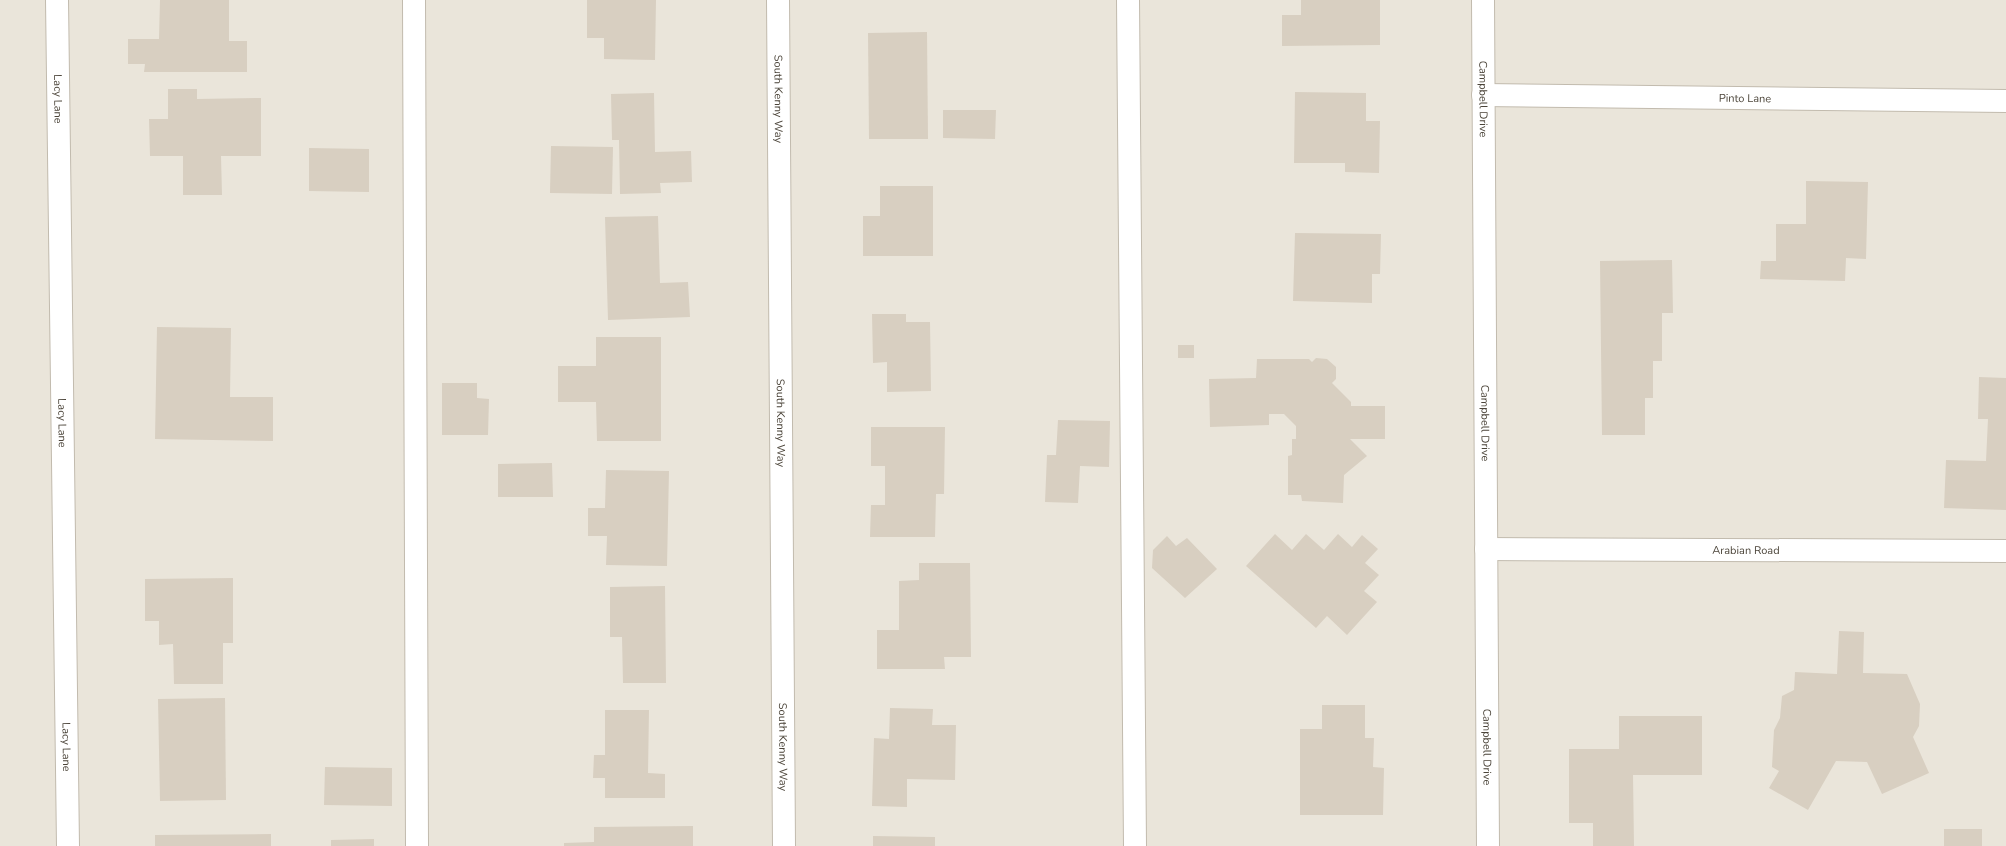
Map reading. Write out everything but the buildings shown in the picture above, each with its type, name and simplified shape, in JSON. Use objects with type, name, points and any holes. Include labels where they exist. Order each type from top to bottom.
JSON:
[{"type":"street","name":"Lacy Lane","points":[[57,0],[68,846]]},
{"type":"street","points":[[414,0],[417,846]]},
{"type":"street","name":"South Kenny Way","points":[[778,0],[784,846]]},
{"type":"street","points":[[1128,0],[1135,846]]},
{"type":"street","name":"Campbell Drive","points":[[1483,0],[1488,846]]},
{"type":"street","name":"Pinto Lane","points":[[1483,95],[2006,101]]},
{"type":"street","name":"Arabian Road","points":[[1486,549],[2006,551]]},
{"type":"shaded area","points":[[0,0],[2006,0],[2006,846],[0,846]]}]
